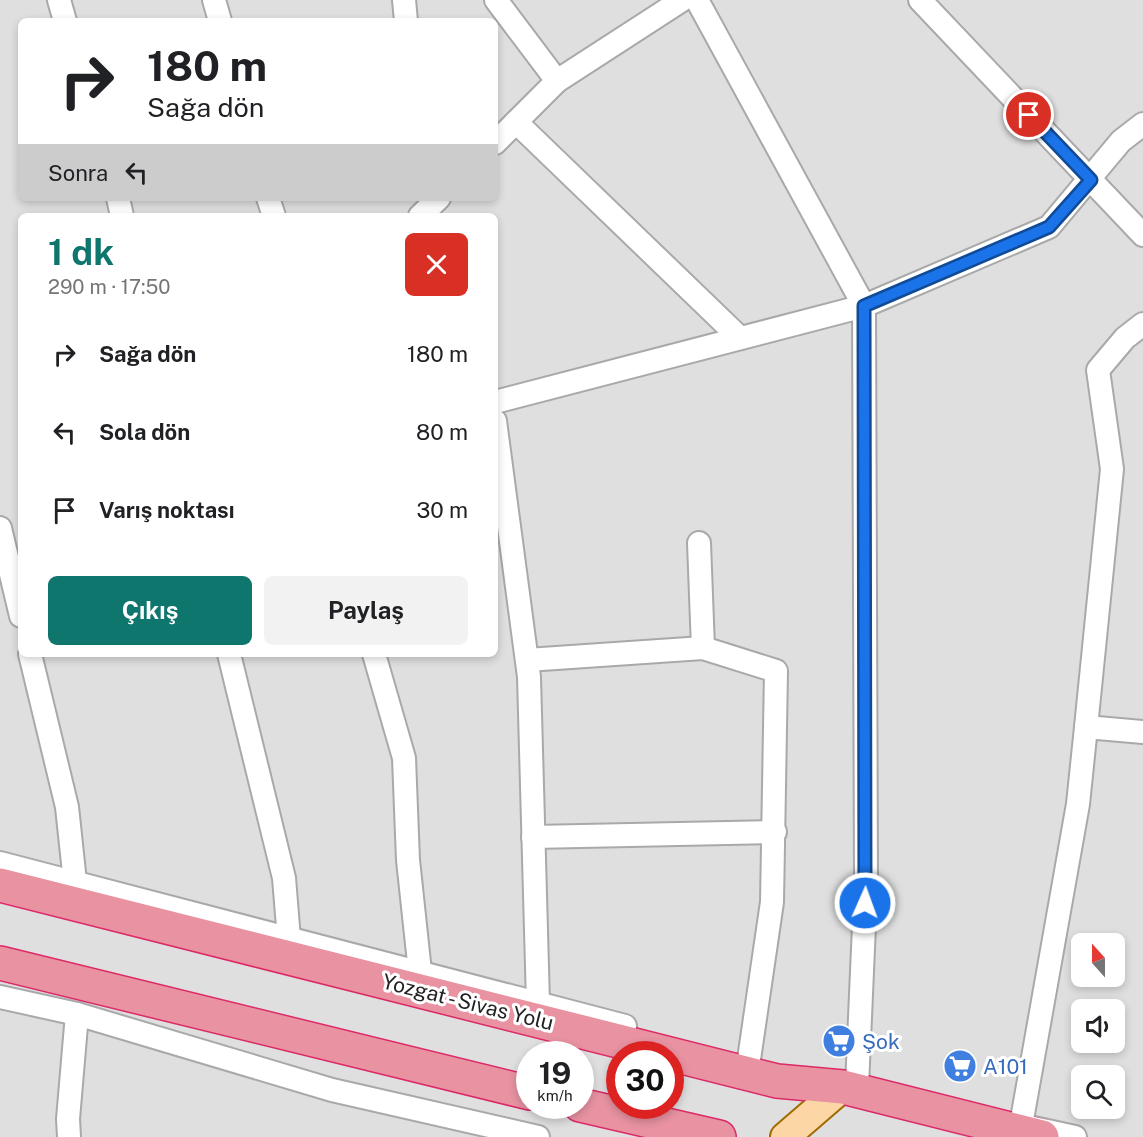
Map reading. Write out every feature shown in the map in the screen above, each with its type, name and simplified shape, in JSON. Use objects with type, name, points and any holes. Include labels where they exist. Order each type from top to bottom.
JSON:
[{"type":"highway","name":"Yozgat - Sivas Yolu","points":[[0,885],[748,1066],[777,1081],[850,1087],[1032,1131]]},
{"type":"highway","points":[[0,963],[516,1090]]},
{"type":"highway","points":[[594,1108],[719,1137]]},
{"type":"main road","points":[[785,1137],[850,1087]]},
{"type":"street","points":[[59,0],[65,18]]},
{"type":"street","points":[[214,0],[219,18]]},
{"type":"street","points":[[404,0],[405,18]]},
{"type":"street","points":[[496,0],[557,81]]},
{"type":"street","points":[[498,140],[557,81],[682,0]]},
{"type":"street","points":[[697,0],[864,306],[866,880],[850,1087]]},
{"type":"street","points":[[920,0],[1143,236]]},
{"type":"street","points":[[516,122],[740,338]]},
{"type":"street","points":[[498,401],[864,306],[1049,227],[1091,180],[1121,141],[1143,124]]},
{"type":"street","points":[[423,213],[436,201]]},
{"type":"street","points":[[1074,1137],[1032,1131],[1078,804],[1112,470],[1098,370],[1125,338],[1143,324]]},
{"type":"street","points":[[498,443],[527,660],[538,1003]]},
{"type":"street","points":[[0,528],[18,601]]},
{"type":"street","points":[[699,543],[703,648]]},
{"type":"street","points":[[0,863],[538,1003],[748,1066],[772,902],[776,671],[703,648],[527,660]]},
{"type":"street","points":[[31,657],[67,807],[75,882]]},
{"type":"street","points":[[230,657],[284,878],[289,939]]},
{"type":"street","points":[[375,657],[404,758],[408,860],[420,972]]},
{"type":"street","points":[[1086,728],[1143,732]]},
{"type":"street","points":[[533,837],[775,832]]},
{"type":"street","points":[[0,997],[77,1014],[332,1090],[538,1137]]},
{"type":"street","points":[[69,1137],[68,1119],[77,1014]]},
{"type":"shaded area","points":[[0,0],[1143,0],[1143,1137],[0,1137]]},
{"type":"place","name":"Şok","points":[[839,1041]]},
{"type":"place","name":"A101","points":[[960,1066]]},
{"type":"route","points":[[865,903],[864,306],[1049,227],[1091,180],[1029,115]]}]
